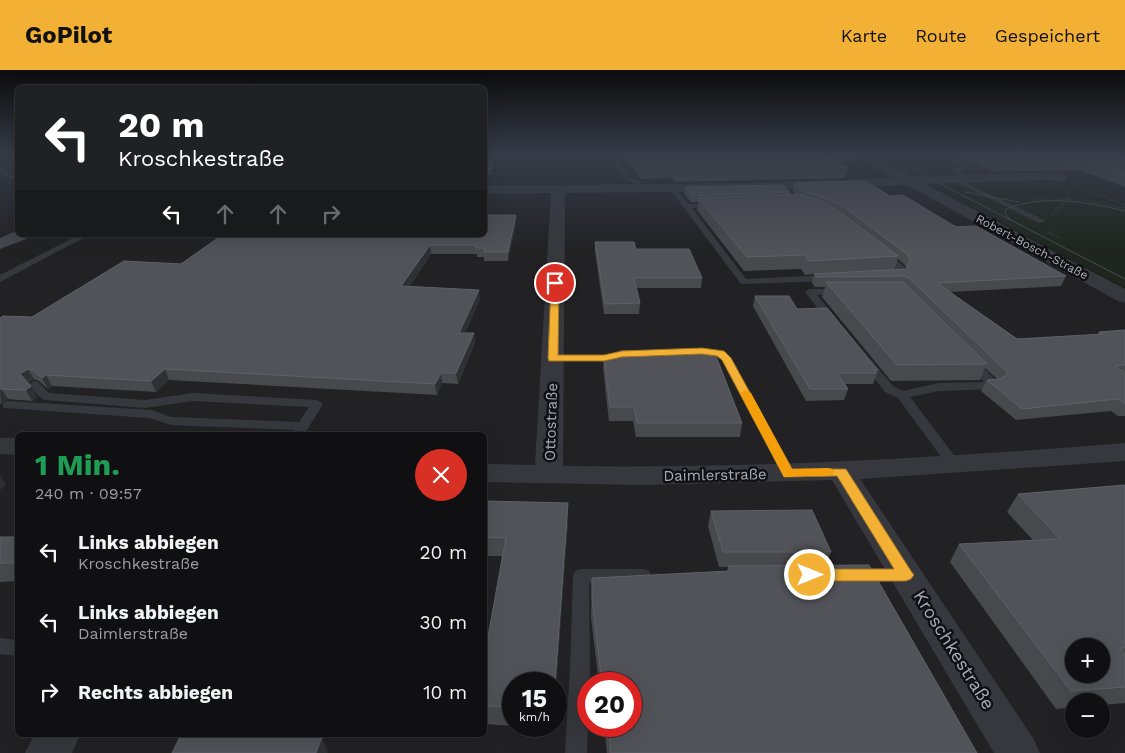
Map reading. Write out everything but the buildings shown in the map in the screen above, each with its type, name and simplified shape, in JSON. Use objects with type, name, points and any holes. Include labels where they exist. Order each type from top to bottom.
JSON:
[{"type":"main road","points":[[0,232],[15,224]]},
{"type":"main road","points":[[0,244],[16,237]]},
{"type":"street","points":[[487,190],[749,186]]},
{"type":"street","name":"Robert-Bosch-Straße","points":[[919,186],[1125,297]]},
{"type":"street","name":"Ottostraße","points":[[550,476],[558,189]]},
{"type":"street","points":[[0,446],[15,447]]},
{"type":"street","name":"Daimlerstraße","points":[[487,473],[550,476],[788,474],[955,466],[1125,452]]},
{"type":"street","name":"Kroschkestraße","points":[[841,472],[1018,753]]},
{"type":"street","points":[[47,753],[58,737]]},
{"type":"lane","points":[[782,186],[792,196]]},
{"type":"lane","points":[[976,186],[1044,221]]},
{"type":"lane","points":[[672,188],[744,282],[832,278]]},
{"type":"lane","points":[[687,206],[719,204]]},
{"type":"lane","points":[[0,280],[81,237]]},
{"type":"lane","points":[[877,249],[901,268],[898,276],[881,276]]},
{"type":"lane","points":[[840,329],[810,292],[855,292]]},
{"type":"lane","points":[[682,352],[715,352],[726,358],[788,474]]},
{"type":"lane","points":[[858,352],[889,389],[902,395],[955,466]]},
{"type":"lane","points":[[902,395],[939,387],[994,385],[961,352]]},
{"type":"lane","points":[[553,358],[604,358],[622,354],[652,353]]},
{"type":"lane","points":[[8,405],[152,414],[171,421],[300,430],[317,404],[193,397],[145,404],[46,396],[34,385]]},
{"type":"lane","points":[[837,575],[906,575]]},
{"type":"lane","points":[[576,753],[580,668],[581,576],[660,576]]},
{"type":"lane","points":[[0,646],[15,648]]},
{"type":"path","points":[[1044,221],[1066,200],[1071,186]]},
{"type":"path","points":[[1077,186],[1125,206]]},
{"type":"path","points":[[1023,198],[1083,200],[1125,206]]},
{"type":"shaded area","points":[[0,186],[15,186],[15,237],[487,237],[487,186],[935,186],[932,186],[1125,288],[1125,753],[0,753]]},
{"type":"shaded area","points":[[933,186],[1081,186],[1125,202],[1125,288]]},
{"type":"shaded area","points":[[1081,186],[1125,186],[1125,202],[1082,186]]},
{"type":"tram line","points":[[944,186],[1125,279]]},
{"type":"tram line","points":[[965,192],[1019,202]]},
{"type":"tram line","points":[[1011,220],[1005,214],[1006,209],[1020,204],[1035,202],[1081,202],[1125,211]]},
{"type":"slow traffic","points":[[745,393],[788,474],[828,472]]},
{"type":"route","points":[[555,283],[553,358],[583,359],[604,358],[622,354],[702,351],[720,353],[726,358],[788,474],[841,472],[906,575],[810,575]]}]
